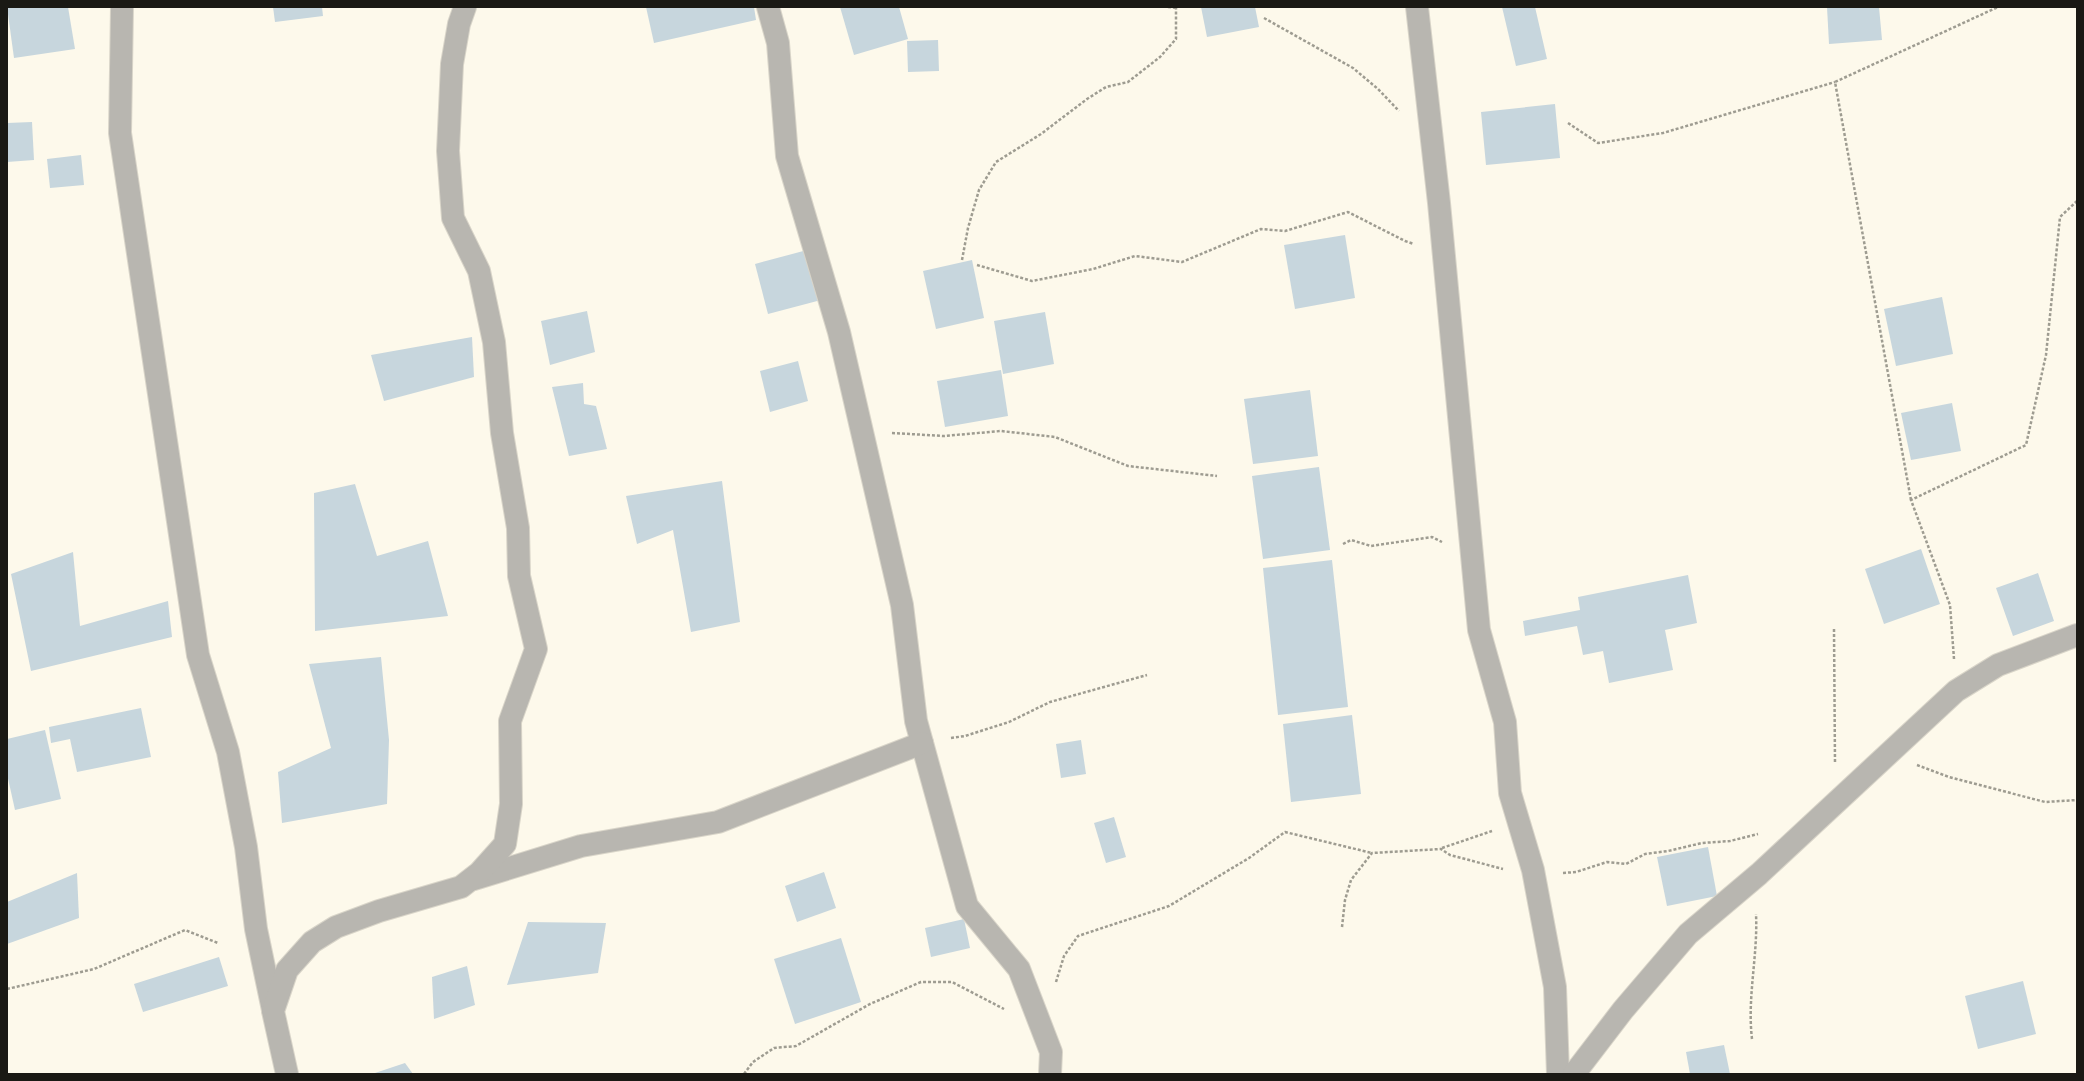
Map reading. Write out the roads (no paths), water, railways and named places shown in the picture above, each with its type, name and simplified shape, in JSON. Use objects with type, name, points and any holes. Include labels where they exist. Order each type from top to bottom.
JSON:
[{"type":"street","points":[[122,7],[120,133],[198,654],[228,752],[246,847],[256,928],[287,1074]]},
{"type":"street","points":[[273,1011],[287,970],[312,942],[336,927],[379,911],[461,887],[505,844],[511,804],[510,721],[536,649],[520,576],[518,528],[502,433],[494,342],[479,271],[452,218],[448,151],[452,64],[459,24],[465,7]]},
{"type":"street","points":[[768,7],[778,43],[787,156],[839,332],[902,605],[916,721],[967,906],[1019,969],[1051,1052],[1050,1074]]},
{"type":"street","points":[[1417,7],[1444,251],[1479,630],[1505,722],[1510,793],[1535,876],[1555,987],[1558,1074]]},
{"type":"street","points":[[1574,1074],[1623,1010],[1688,934],[1750,882],[1956,691],[1998,665],[2077,635]]},
{"type":"street","points":[[469,880],[581,846],[718,822],[922,743]]}]
